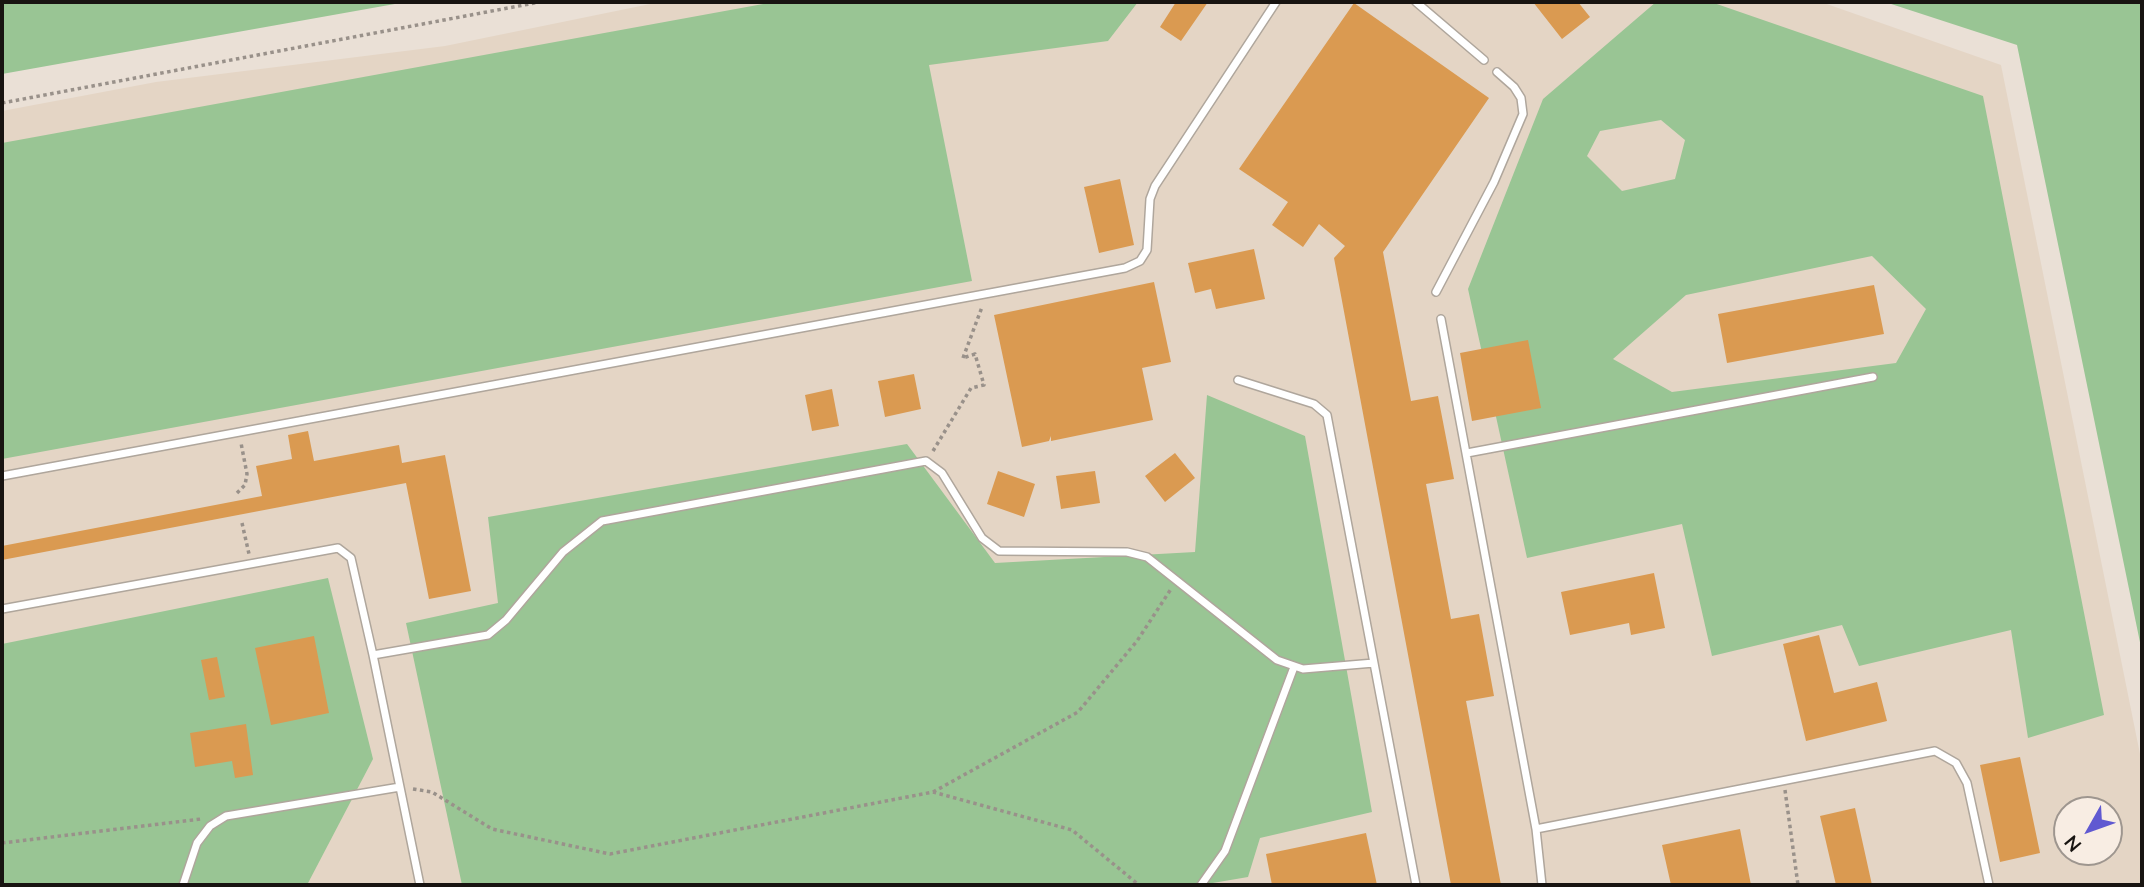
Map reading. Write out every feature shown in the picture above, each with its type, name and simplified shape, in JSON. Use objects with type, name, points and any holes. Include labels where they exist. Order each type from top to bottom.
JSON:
[{"type":"lane","points":[[2,475],[1125,268],[1140,261],[1147,250],[1150,237],[1150,199],[1155,186],[1276,2]]},
{"type":"lane","points":[[1416,2],[1483,61]]},
{"type":"lane","points":[[1436,292],[1494,182],[1523,114],[1521,99],[1514,87],[1497,72]]},
{"type":"lane","points":[[1441,319],[1536,829],[1542,885]]},
{"type":"lane","points":[[1467,453],[1873,377]]},
{"type":"lane","points":[[1238,380],[1314,404],[1327,415],[1416,885]]},
{"type":"lane","points":[[373,654],[488,635],[506,620],[563,552],[602,521],[926,461],[942,473],[982,538],[999,551],[1126,552],[1147,557],[1178,579],[1264,652],[1294,667],[1317,669],[1374,663]]},
{"type":"lane","points":[[2,609],[328,549],[345,551],[351,558],[373,654],[420,885]]},
{"type":"lane","points":[[1201,885],[1225,851],[1294,667]]},
{"type":"lane","points":[[1536,829],[1935,751],[1956,763],[1967,783],[1989,885]]},
{"type":"lane","points":[[183,885],[197,844],[209,826],[226,816],[400,788]]},
{"type":"path","points":[[2,103],[540,2]]},
{"type":"path","points":[[926,461],[971,388],[984,385],[975,354],[962,358],[987,292]]},
{"type":"path","points":[[237,492],[245,485],[247,474],[238,430]]},
{"type":"path","points":[[242,523],[252,563]]},
{"type":"path","points":[[400,788],[432,793],[492,829],[610,854],[933,792],[1078,712],[1138,640],[1178,579]]},
{"type":"path","points":[[1784,781],[1798,885]]},
{"type":"path","points":[[933,792],[1072,830],[1139,885]]},
{"type":"path","points":[[2,843],[226,816]]},
{"type":"shaded area","points":[[660,2],[1821,2],[2001,65],[2142,764],[2142,885],[2,885],[2,111],[156,82],[445,46]]},
{"type":"green space","points":[[2,2],[406,2],[2,74]]},
{"type":"green space","points":[[774,2],[1138,2],[1108,41],[929,65],[972,281],[2,459],[2,143]]},
{"type":"green space","points":[[1656,2],[1711,2],[1983,96],[2104,715],[2028,738],[2011,630],[1859,666],[1842,625],[1712,656],[1682,524],[1527,558],[1468,289],[1543,99]],"holes":[[[1661,120],[1685,140],[1675,179],[1622,191],[1587,156],[1600,131]],[[1872,256],[1926,309],[1896,363],[1672,392],[1613,359],[1686,295]]]},
{"type":"green space","points":[[1885,2],[2142,2],[2142,652],[2017,45]]},
{"type":"green space","points":[[1207,395],[1305,436],[1372,812],[1260,838],[1248,877],[1201,885],[462,885],[406,623],[498,603],[488,517],[907,444],[995,563],[1195,552]]},
{"type":"green space","points":[[328,578],[373,759],[307,885],[2,885],[2,644]]},
{"type":"building","points":[[1176,2],[1208,2],[1181,41],[1160,27]]},
{"type":"building","points":[[1533,2],[1578,2],[1590,17],[1562,39]]},
{"type":"building","points":[[1354,3],[1489,98],[1383,252],[1411,401],[1438,396],[1454,479],[1426,484],[1451,619],[1479,614],[1494,696],[1466,701],[1501,885],[1451,885],[1334,258],[1345,246],[1319,224],[1303,247],[1272,225],[1288,202],[1239,169]]},
{"type":"building","points":[[1120,179],[1134,245],[1099,253],[1084,187]]},
{"type":"building","points":[[1254,249],[1265,299],[1216,309],[1211,289],[1195,293],[1188,263]]},
{"type":"building","points":[[1154,282],[1171,362],[1142,368],[1153,420],[1051,441],[1051,436],[1049,441],[1022,447],[994,315]]},
{"type":"building","points":[[1874,285],[1884,334],[1727,363],[1718,314]]},
{"type":"building","points":[[1528,340],[1541,408],[1472,421],[1460,353]]},
{"type":"building","points":[[914,374],[921,409],[885,417],[878,381]]},
{"type":"building","points":[[832,389],[839,426],[812,431],[805,395]]},
{"type":"building","points":[[308,431],[314,461],[399,445],[402,463],[445,455],[471,591],[429,599],[406,483],[2,560],[2,546],[262,496],[256,466],[292,459],[288,435]]},
{"type":"building","points":[[1175,453],[1195,478],[1165,502],[1145,476]]},
{"type":"building","points":[[998,471],[1035,484],[1024,517],[987,504]]},
{"type":"building","points":[[1095,471],[1100,503],[1061,509],[1056,476]]},
{"type":"building","points":[[1654,573],[1665,628],[1631,635],[1629,623],[1570,635],[1561,592]]},
{"type":"building","points":[[1819,635],[1834,693],[1877,682],[1887,721],[1806,741],[1783,644]]},
{"type":"building","points":[[314,636],[329,713],[271,725],[255,648]]},
{"type":"building","points":[[217,657],[225,697],[209,700],[201,660]]},
{"type":"building","points":[[246,724],[253,775],[235,778],[232,761],[195,767],[190,733]]},
{"type":"building","points":[[2020,757],[2040,853],[2000,862],[1980,765]]},
{"type":"building","points":[[1855,808],[1872,885],[1836,885],[1820,816]]},
{"type":"building","points":[[1740,829],[1751,885],[1671,885],[1662,845]]},
{"type":"building","points":[[1366,833],[1377,885],[1272,885],[1266,854]]}]
